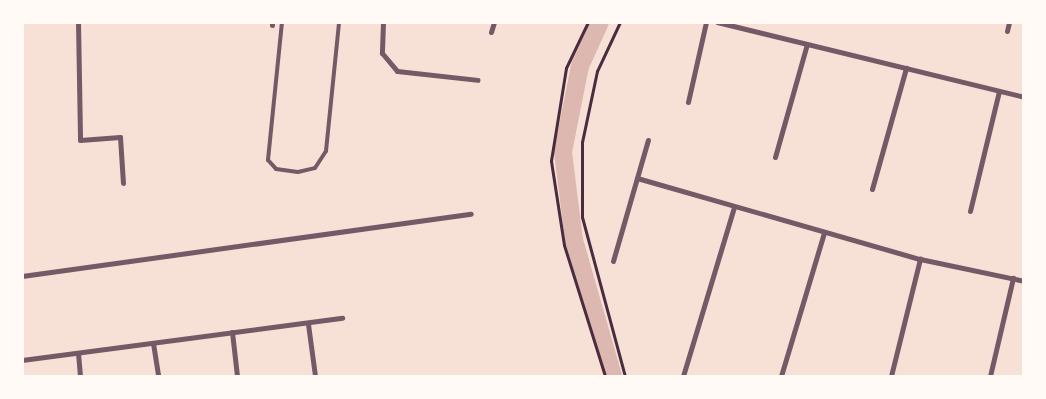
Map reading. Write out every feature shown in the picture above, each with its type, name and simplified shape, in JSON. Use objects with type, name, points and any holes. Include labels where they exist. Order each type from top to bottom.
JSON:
[{"type":"street","points":[[78,22],[80,140],[120,137],[123,183]]},
{"type":"street","points":[[383,22],[382,54],[397,71],[478,80]]},
{"type":"street","points":[[491,32],[494,22]]},
{"type":"street","points":[[688,102],[706,22]]},
{"type":"street","points":[[717,22],[1024,97]]},
{"type":"street","points":[[1007,31],[1008,22]]},
{"type":"street","points":[[775,157],[807,44]]},
{"type":"street","points":[[872,189],[906,68]]},
{"type":"street","points":[[970,211],[999,91]]},
{"type":"street","points":[[613,261],[648,140]]},
{"type":"street","points":[[637,178],[824,233],[920,258],[1024,281]]},
{"type":"street","points":[[683,376],[734,207]]},
{"type":"street","points":[[22,276],[471,214]]},
{"type":"street","points":[[781,376],[824,233]]},
{"type":"street","points":[[891,376],[920,258]]},
{"type":"street","points":[[990,376],[1013,278]]},
{"type":"street","points":[[22,360],[232,332],[308,324],[342,318]]},
{"type":"street","points":[[308,324],[315,376]]},
{"type":"street","points":[[232,332],[238,376]]},
{"type":"street","points":[[153,343],[158,376]]},
{"type":"street","points":[[78,353],[80,376]]},
{"type":"lane","points":[[282,22],[268,160],[276,169],[298,172],[315,168],[326,151],[339,22]]},
{"type":"path","points":[[588,22],[566,68],[551,162],[564,245],[605,376]]},
{"type":"path","points":[[620,22],[597,71],[582,142],[582,216],[625,376]]},
{"type":"waterway","points":[[600,22],[580,66],[563,152],[574,240],[613,376]]}]
